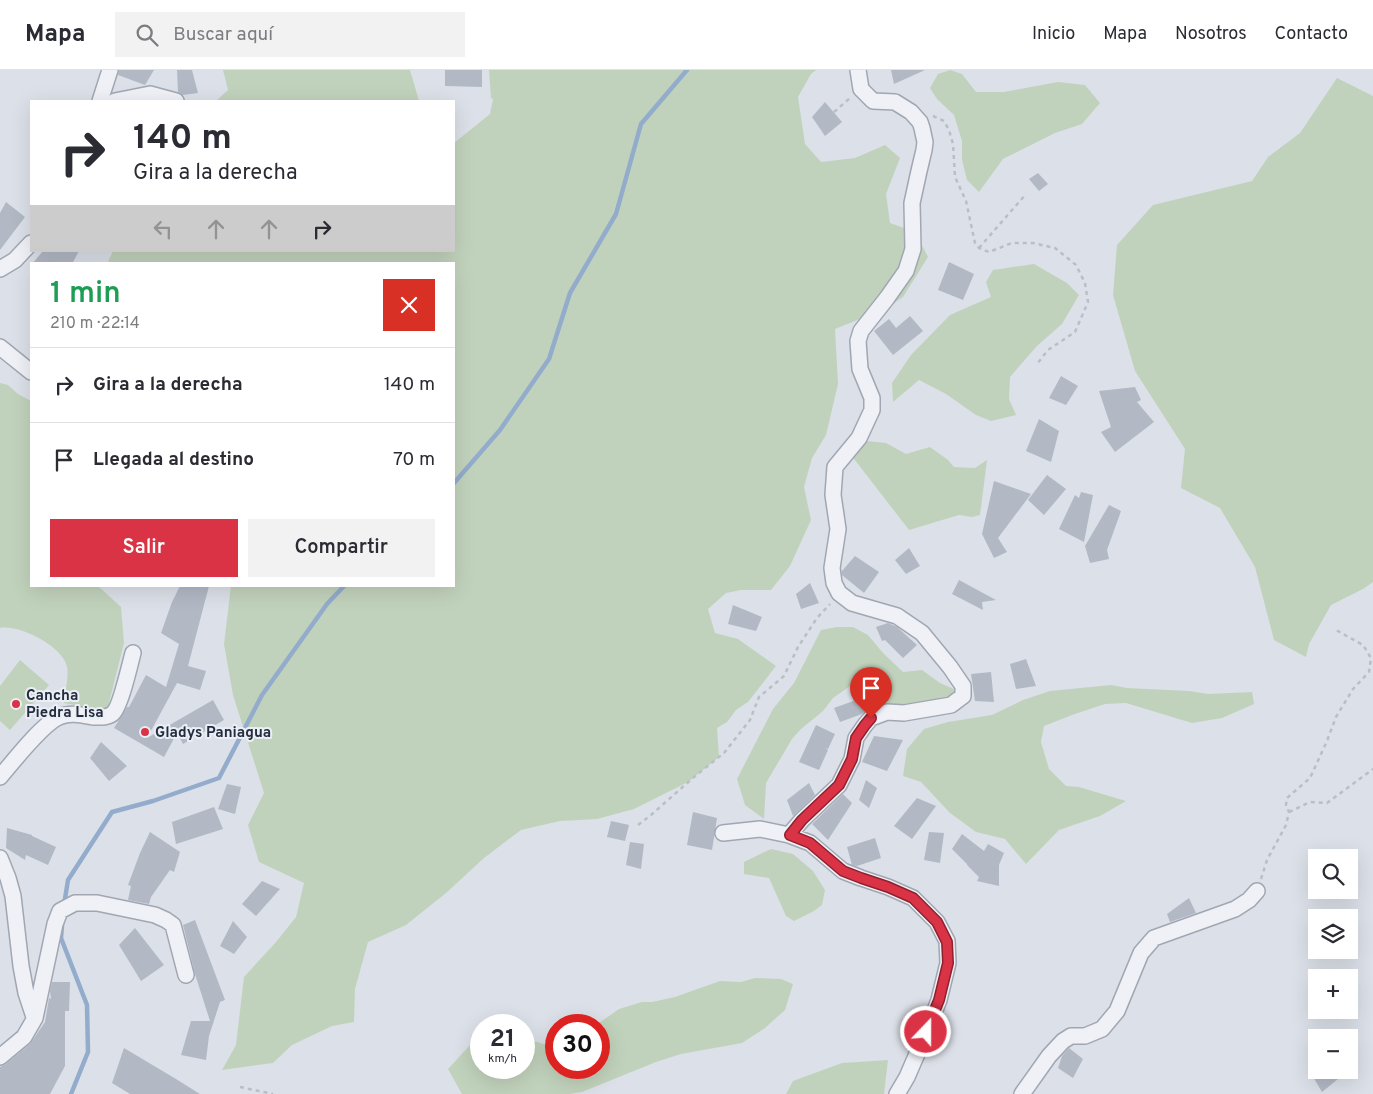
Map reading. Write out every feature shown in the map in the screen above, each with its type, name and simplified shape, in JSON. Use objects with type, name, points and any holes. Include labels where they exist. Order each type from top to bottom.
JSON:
[{"type":"street","points":[[100,100],[110,70]]},
{"type":"street","points":[[790,835],[802,820],[839,785],[852,759],[856,738],[871,718],[886,712],[904,713],[951,705],[963,696],[964,686],[922,633],[897,616],[852,603],[839,593],[834,583],[832,568],[838,529],[833,495],[835,467],[859,438],[872,410],[872,398],[860,369],[858,341],[861,330],[899,283],[906,271],[913,249],[912,203],[925,142],[920,122],[911,112],[895,102],[872,101],[861,89],[858,70]]},
{"type":"street","points":[[120,100],[150,94],[172,100]]},
{"type":"street","points":[[0,269],[14,260],[30,244]]},
{"type":"street","points":[[0,347],[30,371]]},
{"type":"street","points":[[0,777],[46,725],[58,717],[70,714],[100,717],[109,716],[114,713],[119,704],[133,653]]},
{"type":"street","points":[[723,833],[760,829],[790,835],[810,843],[843,871],[913,898],[937,922],[947,942],[948,963],[939,1000],[906,1077],[896,1094]]},
{"type":"street","points":[[0,858],[13,896],[26,992],[34,1018]]},
{"type":"street","points":[[1022,1094],[1048,1056],[1063,1041],[1070,1036],[1085,1036],[1102,1030],[1117,1011],[1141,953],[1154,938],[1235,909],[1249,900],[1257,891]]},
{"type":"street","points":[[0,1057],[24,1037],[34,1018],[55,924],[60,911],[75,903],[97,904],[155,915],[166,920],[173,926],[186,975]]},
{"type":"path","points":[[834,112],[861,89]]},
{"type":"path","points":[[930,114],[944,121],[949,130],[953,144],[955,177],[966,201],[976,243],[979,248],[989,252],[1012,242],[1034,243],[1055,248],[1076,264],[1085,283],[1088,302],[1075,332],[1048,350],[1037,364]]},
{"type":"path","points":[[979,248],[1026,194]]},
{"type":"path","points":[[638,825],[687,782],[724,753],[750,720],[759,697],[784,676],[798,647],[817,618],[839,593]]},
{"type":"path","points":[[1257,891],[1267,860],[1286,825],[1289,812],[1286,805],[1287,798],[1310,778],[1336,717],[1353,690],[1369,672],[1371,658],[1363,645],[1336,630]]},
{"type":"path","points":[[1289,812],[1310,802],[1326,803],[1373,769]]},
{"type":"path","points":[[240,1087],[273,1094]]},
{"type":"green space","points":[[223,70],[410,70],[419,100],[217,100],[228,90]]},
{"type":"green space","points":[[489,70],[816,70],[811,74],[798,97],[805,144],[821,162],[855,158],[885,145],[900,158],[886,194],[890,223],[915,232],[928,257],[903,297],[885,309],[835,329],[838,384],[826,435],[812,458],[804,487],[811,520],[790,566],[771,590],[741,590],[726,593],[708,609],[715,633],[738,639],[776,666],[748,702],[736,710],[727,722],[717,728],[719,757],[688,782],[634,809],[597,819],[560,821],[521,830],[484,858],[446,893],[406,925],[368,942],[355,989],[354,1022],[332,1026],[292,1045],[273,1063],[222,1070],[236,1045],[244,977],[296,917],[304,883],[259,862],[248,825],[264,793],[233,695],[224,644],[231,587],[455,587],[455,262],[108,262],[113,252],[455,252],[455,142],[490,114],[493,99],[491,98]]},
{"type":"green space","points":[[950,70],[962,74],[976,92],[1004,92],[1058,82],[1085,85],[1100,103],[1082,124],[1055,133],[1003,159],[979,192],[967,180],[962,160],[962,141],[954,115],[937,99],[930,88],[938,74]]},
{"type":"green space","points":[[1337,78],[1373,96],[1373,582],[1331,605],[1309,644],[1306,657],[1274,640],[1255,567],[1220,508],[1181,488],[1185,449],[1135,371],[1113,295],[1117,245],[1153,205],[1252,181],[1268,157],[1300,133]]},
{"type":"green space","points":[[1034,264],[1067,283],[1079,295],[1062,324],[1037,346],[1010,377],[1009,399],[1016,415],[991,421],[976,415],[946,394],[919,380],[893,402],[892,383],[911,355],[950,315],[991,297],[986,282],[993,270]]},
{"type":"green space","points":[[0,383],[8,385],[18,394],[30,400],[30,587],[99,587],[121,607],[124,643],[107,711],[64,703],[67,667],[64,659],[40,638],[18,630],[0,628]]},
{"type":"green space","points":[[867,441],[886,443],[906,454],[930,447],[948,460],[954,467],[975,468],[987,460],[980,515],[972,517],[959,515],[909,530],[851,455]]},
{"type":"green space","points":[[853,627],[868,635],[903,672],[922,670],[940,683],[954,689],[955,698],[938,707],[892,705],[853,684],[833,698],[823,711],[792,739],[766,783],[764,819],[745,805],[737,779],[773,709],[794,683],[821,630]]},
{"type":"green space","name":"Cancha Piedra Lisa","points":[[20,660],[49,685],[10,730],[0,721],[0,686]]},
{"type":"green space","points":[[1111,685],[1127,688],[1189,691],[1208,694],[1252,692],[1254,704],[1222,718],[1192,723],[1126,703],[1105,704],[1044,726],[1041,742],[1049,769],[1066,786],[1079,787],[1126,801],[1100,816],[1059,830],[1026,864],[1005,839],[976,832],[950,813],[921,782],[903,776],[907,749],[924,729],[948,722],[992,715],[1023,700],[1050,691]]},
{"type":"green space","points":[[771,849],[793,854],[813,871],[825,890],[822,905],[794,921],[786,916],[769,878],[744,874],[744,862]]},
{"type":"green space","points":[[755,978],[781,979],[793,984],[785,1010],[765,1028],[742,1043],[681,1054],[582,1092],[570,1094],[462,1094],[448,1069],[470,1045],[470,1079],[535,1079],[535,1041],[545,1044],[545,1079],[610,1079],[610,1015],[619,1009],[642,1002],[675,997],[720,981],[741,982]]},
{"type":"green space","points":[[888,1060],[884,1094],[786,1094],[793,1081],[842,1063]]},
{"type":"building","points":[[119,70],[154,70],[145,85],[118,75]]},
{"type":"building","points":[[177,70],[192,70],[198,93],[183,95],[178,92]]},
{"type":"building","points":[[445,70],[482,70],[482,87],[445,86]]},
{"type":"building","points":[[891,70],[925,70],[894,84]]},
{"type":"building","points":[[825,102],[842,122],[825,136],[812,117]]},
{"type":"building","points":[[1038,173],[1048,184],[1039,191],[1029,179]]},
{"type":"building","points":[[6,202],[25,217],[0,250],[0,213]]},
{"type":"building","points":[[42,252],[78,252],[73,262],[34,262]]},
{"type":"building","points":[[949,262],[974,274],[963,300],[938,290]]},
{"type":"building","points":[[910,316],[923,331],[893,355],[874,331],[889,319],[896,328]]},
{"type":"building","points":[[1061,376],[1078,386],[1066,405],[1049,398]]},
{"type":"building","points":[[1135,387],[1141,400],[1137,402],[1154,422],[1115,452],[1101,432],[1111,427],[1099,391]]},
{"type":"building","points":[[1039,419],[1059,431],[1051,462],[1026,451]]},
{"type":"building","points":[[1047,475],[1066,489],[1044,515],[1028,500]]},
{"type":"building","points":[[994,481],[1031,494],[998,538],[1007,552],[994,558],[982,534]]},
{"type":"building","points":[[1081,492],[1093,495],[1084,542],[1059,529],[1075,495],[1079,498]]},
{"type":"building","points":[[1109,505],[1121,511],[1107,550],[1109,559],[1090,563],[1085,546]]},
{"type":"building","points":[[909,548],[920,566],[906,574],[895,560]]},
{"type":"building","points":[[855,556],[879,572],[864,593],[842,575],[842,571]]},
{"type":"building","points":[[959,580],[996,600],[982,602],[983,610],[952,594]]},
{"type":"building","points":[[810,583],[819,603],[801,609],[796,594]]},
{"type":"building","points":[[180,587],[209,587],[188,666],[206,671],[200,690],[177,683],[147,738],[213,700],[224,720],[183,744],[177,733],[164,757],[114,728],[127,707],[129,707],[146,675],[166,687],[179,644],[161,633]]},
{"type":"building","points":[[733,605],[762,617],[756,631],[728,624]]},
{"type":"building","points":[[888,623],[897,627],[917,645],[903,658],[885,640],[882,641],[876,627]]},
{"type":"building","points":[[1026,659],[1036,686],[1016,689],[1010,664]]},
{"type":"building","points":[[991,672],[994,702],[975,701],[971,674]]},
{"type":"building","points":[[867,696],[874,707],[867,709],[862,714],[840,722],[834,708]]},
{"type":"building","points":[[816,725],[835,734],[828,749],[825,748],[828,750],[819,770],[799,762]]},
{"type":"building","points":[[874,736],[903,740],[887,771],[862,762]]},
{"type":"building","points":[[101,742],[127,766],[109,781],[90,758]]},
{"type":"building","points":[[866,780],[877,788],[869,808],[859,800]]},
{"type":"building","points":[[809,783],[815,795],[793,816],[787,800]]},
{"type":"building","points":[[227,784],[241,787],[235,814],[218,809]]},
{"type":"building","points":[[843,794],[852,803],[828,840],[812,824]]},
{"type":"building","points":[[917,798],[936,806],[912,839],[894,826]]},
{"type":"building","points":[[214,807],[223,829],[176,844],[172,822]]},
{"type":"building","points":[[693,812],[717,818],[712,850],[687,845]]},
{"type":"building","points":[[611,821],[629,825],[625,841],[607,837]]},
{"type":"building","points":[[7,828],[32,835],[56,847],[48,865],[26,855],[25,860],[6,848]]},
{"type":"building","points":[[150,832],[180,852],[174,872],[170,870],[151,897],[149,904],[128,900],[131,886],[128,885]]},
{"type":"building","points":[[929,832],[944,833],[940,863],[924,860]]},
{"type":"building","points":[[962,834],[984,851],[988,844],[1004,853],[999,865],[999,886],[977,881],[979,877],[952,849]]},
{"type":"building","points":[[875,838],[881,858],[857,866],[852,865],[847,847]]},
{"type":"building","points":[[630,842],[644,844],[641,869],[626,865]]},
{"type":"building","points":[[262,881],[280,889],[256,916],[242,904]]},
{"type":"building","points":[[1189,898],[1196,913],[1170,922],[1167,914]]},
{"type":"building","points":[[195,920],[225,1000],[220,1002],[209,1036],[206,1060],[181,1055],[191,1021],[210,1021],[195,974],[183,925]]},
{"type":"building","points":[[233,921],[247,937],[234,954],[220,946]]},
{"type":"building","points":[[135,928],[164,965],[141,981],[119,945]]},
{"type":"building","points":[[52,982],[70,982],[69,1011],[65,1011],[65,1066],[50,1094],[0,1094],[0,1067],[30,1044],[45,1022],[49,998],[51,999]]},
{"type":"building","points":[[124,1048],[200,1094],[130,1094],[112,1083]]},
{"type":"building","points":[[1069,1048],[1083,1059],[1073,1078],[1058,1068],[1062,1056]]},
{"type":"building","points":[[1314,1079],[1338,1079],[1322,1092]]},
{"type":"waterway","points":[[455,482],[500,430],[549,359],[570,293],[616,214],[641,124],[687,70]]},
{"type":"waterway","points":[[64,905],[68,880],[112,812],[153,801],[219,778],[262,695],[327,604],[343,587]]},
{"type":"waterway","points":[[62,925],[61,938],[87,1005],[88,1052],[71,1094]]},
{"type":"place","name":"Cancha Piedra Lisa","points":[[16,704]]},
{"type":"place","name":"Gladys Paniagua","points":[[145,732]]},
{"type":"route","points":[[871,718],[856,738],[852,759],[839,785],[802,820],[790,835],[810,843],[843,871],[913,898],[937,922],[947,942],[948,963],[939,1000],[926,1032]]}]
